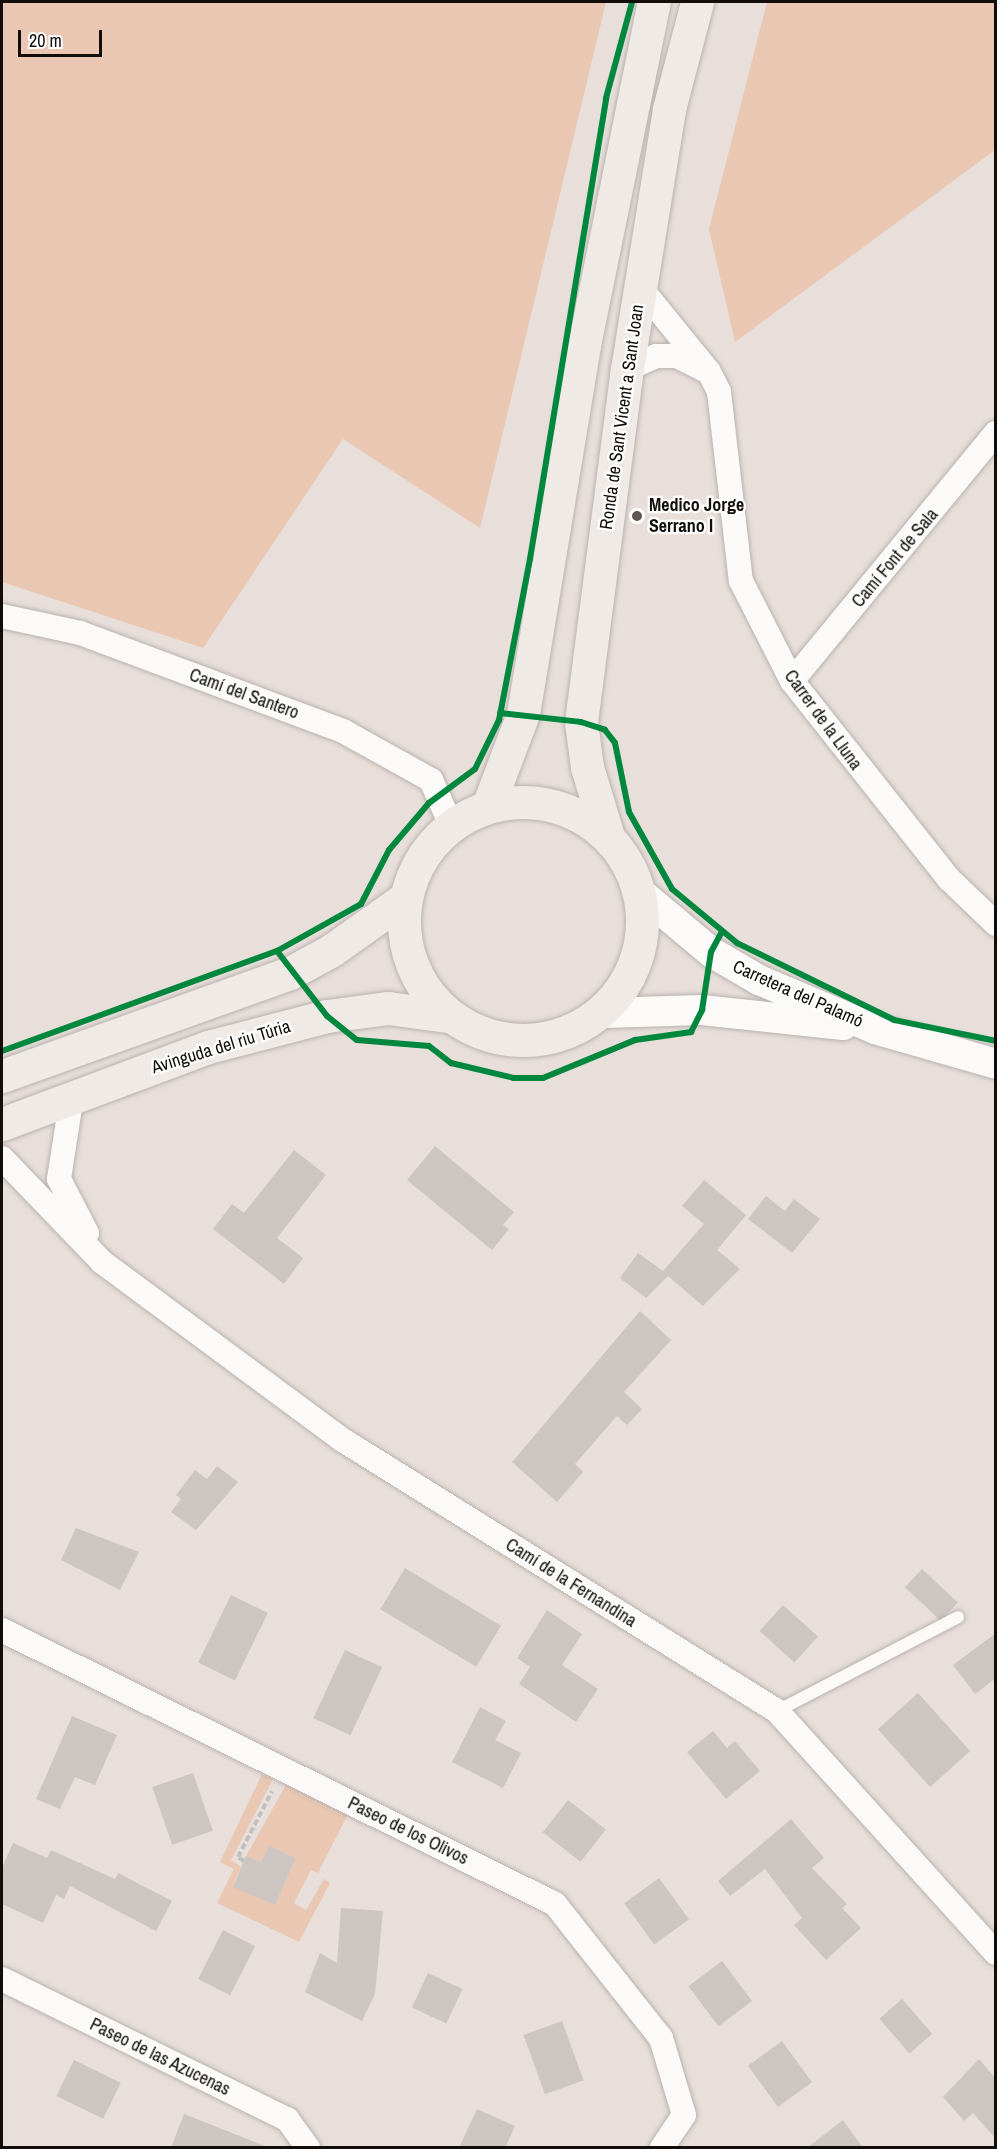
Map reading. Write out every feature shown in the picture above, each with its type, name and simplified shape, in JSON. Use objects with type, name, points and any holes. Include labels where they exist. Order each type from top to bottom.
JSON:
[{"type":"main road","points":[[488,806],[522,714],[584,345],[654,2]]},
{"type":"main road","name":"Ronda de Sant Vicent a Sant Joan","points":[[607,833],[587,767],[581,722],[627,369],[640,287],[669,109],[697,2]]},
{"type":"main road","points":[[488,806],[549,806],[581,816],[607,833],[632,868],[644,934],[638,962],[603,1013],[570,1035],[531,1040],[496,1040],[448,1016],[427,990],[413,962],[404,933],[402,900],[417,860],[451,825],[488,806]]},
{"type":"main road","points":[[2,1076],[290,973],[332,950],[402,900]]},
{"type":"main road","name":"Avinguda del riu Túria","points":[[2,1124],[72,1095],[208,1047],[327,1016],[388,1008],[448,1016]]},
{"type":"street","name":"Carrer de la Lluna","points":[[640,287],[709,372],[719,392],[741,581],[792,681],[942,871],[996,924]]},
{"type":"street","points":[[627,369],[656,356],[677,356],[709,372]]},
{"type":"street","name":"Camí Font de Sala","points":[[792,681],[996,433]]},
{"type":"street","name":"Camí del Santero","points":[[2,616],[80,633],[343,731],[432,780],[451,825]]},
{"type":"street","name":"Carretera del Palamó","points":[[637,890],[711,952],[740,969],[875,1029],[996,1064]]},
{"type":"street","name":"Carretera del Palamó","points":[[603,1013],[702,1010],[875,1029]]},
{"type":"street","points":[[72,1095],[59,1179],[102,1262]]},
{"type":"street","name":"Camí de la Fernandina","points":[[2,1158],[102,1262],[341,1439],[777,1711],[996,1953]]},
{"type":"street","name":"Paseo de los Olivos","points":[[2,1630],[555,1904],[661,2038],[684,2115],[662,2148]]},
{"type":"street","name":"Paseo de las Azucenas","points":[[2,1979],[287,2119],[308,2148]]},
{"type":"lane","points":[[777,1711],[958,1617]]},
{"type":"path","points":[[244,1861],[238,1857],[284,1769]]},
{"type":"shaded area","points":[[2,2],[606,2],[480,528],[343,439],[203,648],[2,582]]},
{"type":"shaded area","points":[[767,2],[995,2],[995,150],[735,342],[709,229]]},
{"type":"shaded area","points":[[262,1774],[273,1779],[231,1860],[241,1867],[234,1883],[275,1905],[296,1858],[269,1846],[261,1862],[246,1856],[286,1785],[348,1814],[318,1873],[311,1870],[294,1903],[306,1910],[324,1879],[330,1883],[299,1942],[217,1903],[234,1869],[220,1862]]},
{"type":"building","points":[[435,1146],[514,1212],[503,1225],[509,1229],[492,1250],[407,1180]]},
{"type":"building","points":[[294,1150],[326,1175],[277,1238],[303,1258],[284,1284],[213,1229],[232,1204],[244,1213]]},
{"type":"building","points":[[704,1180],[746,1215],[717,1250],[740,1269],[703,1306],[668,1276],[646,1298],[620,1278],[638,1253],[663,1271],[704,1224],[682,1206]]},
{"type":"building","points":[[766,1196],[785,1211],[794,1199],[820,1219],[792,1253],[748,1219]]},
{"type":"building","points":[[640,1311],[671,1340],[624,1392],[642,1409],[627,1425],[617,1416],[575,1464],[583,1472],[557,1502],[512,1462]]},
{"type":"building","points":[[217,1466],[238,1482],[196,1530],[171,1512],[181,1499],[176,1495],[195,1470],[207,1479]]},
{"type":"building","points":[[76,1528],[139,1552],[120,1590],[61,1560]]},
{"type":"building","points":[[405,1568],[501,1626],[476,1667],[380,1609]]},
{"type":"building","points":[[922,1569],[958,1602],[941,1621],[905,1587]]},
{"type":"building","points":[[231,1595],[268,1613],[235,1680],[198,1662]]},
{"type":"building","points":[[783,1605],[818,1636],[795,1662],[760,1631]]},
{"type":"building","points":[[547,1610],[582,1634],[562,1665],[598,1689],[576,1722],[519,1684],[530,1667],[517,1658]]},
{"type":"building","points":[[996,1633],[996,1678],[975,1694],[953,1665]]},
{"type":"building","points":[[345,1650],[382,1667],[350,1735],[313,1718]]},
{"type":"building","points":[[918,1693],[970,1751],[930,1787],[878,1729]]},
{"type":"building","points":[[480,1707],[506,1721],[495,1740],[521,1753],[503,1788],[452,1762]]},
{"type":"building","points":[[72,1716],[117,1735],[95,1785],[75,1777],[60,1809],[36,1799]]},
{"type":"building","points":[[713,1731],[727,1748],[735,1741],[760,1771],[726,1799],[687,1752]]},
{"type":"building","points":[[193,1773],[213,1831],[172,1845],[152,1787]]},
{"type":"building","points":[[568,1800],[606,1830],[581,1862],[543,1832]]},
{"type":"building","points":[[791,1819],[824,1858],[812,1868],[847,1904],[842,1908],[861,1928],[826,1960],[794,1925],[802,1918],[765,1869],[730,1896],[718,1881]]},
{"type":"building","points":[[13,1843],[47,1858],[51,1850],[115,1879],[118,1873],[172,1901],[156,1931],[70,1886],[64,1899],[56,1895],[43,1923],[2,1904],[2,1868]]},
{"type":"building","points":[[269,1846],[296,1858],[275,1905],[233,1887],[246,1856],[261,1862]]},
{"type":"building","points":[[659,1878],[689,1919],[654,1945],[624,1903]]},
{"type":"building","points":[[341,1908],[383,1911],[375,1994],[362,2021],[305,1992],[320,1953],[337,1963]]},
{"type":"building","points":[[223,1930],[255,1946],[230,1995],[198,1979]]},
{"type":"building","points":[[722,1961],[752,2001],[719,2026],[688,1986]]},
{"type":"building","points":[[428,1973],[462,1989],[446,2023],[412,2007]]},
{"type":"building","points":[[902,1999],[932,2034],[910,2053],[879,2019]]},
{"type":"building","points":[[562,2021],[584,2080],[545,2094],[523,2035]]},
{"type":"building","points":[[782,2041],[812,2082],[778,2107],[748,2066]]},
{"type":"building","points":[[979,2059],[996,2079],[996,2139],[973,2113],[964,2121],[943,2097]]},
{"type":"building","points":[[74,2060],[121,2083],[103,2119],[56,2096]]},
{"type":"building","points":[[477,2109],[515,2126],[505,2148],[459,2148]]},
{"type":"building","points":[[184,2114],[265,2146],[265,2148],[171,2148]]},
{"type":"building","points":[[843,2120],[863,2148],[807,2148]]},
{"type":"cycle path","points":[[2,1051],[277,951],[361,904],[389,850],[429,803],[475,769],[499,720],[530,559],[606,98],[632,2]]},
{"type":"cycle path","points":[[500,713],[581,722],[605,730],[615,743],[629,812],[672,889],[737,943],[894,1020],[996,1041]]},
{"type":"cycle path","points":[[277,951],[327,1016],[357,1040],[429,1046],[451,1063],[514,1078],[543,1078],[635,1040],[691,1032],[702,1010],[711,952],[722,931]]},
{"type":"place","name":"Medico Jorge Serrano I","points":[[637,516]]}]
